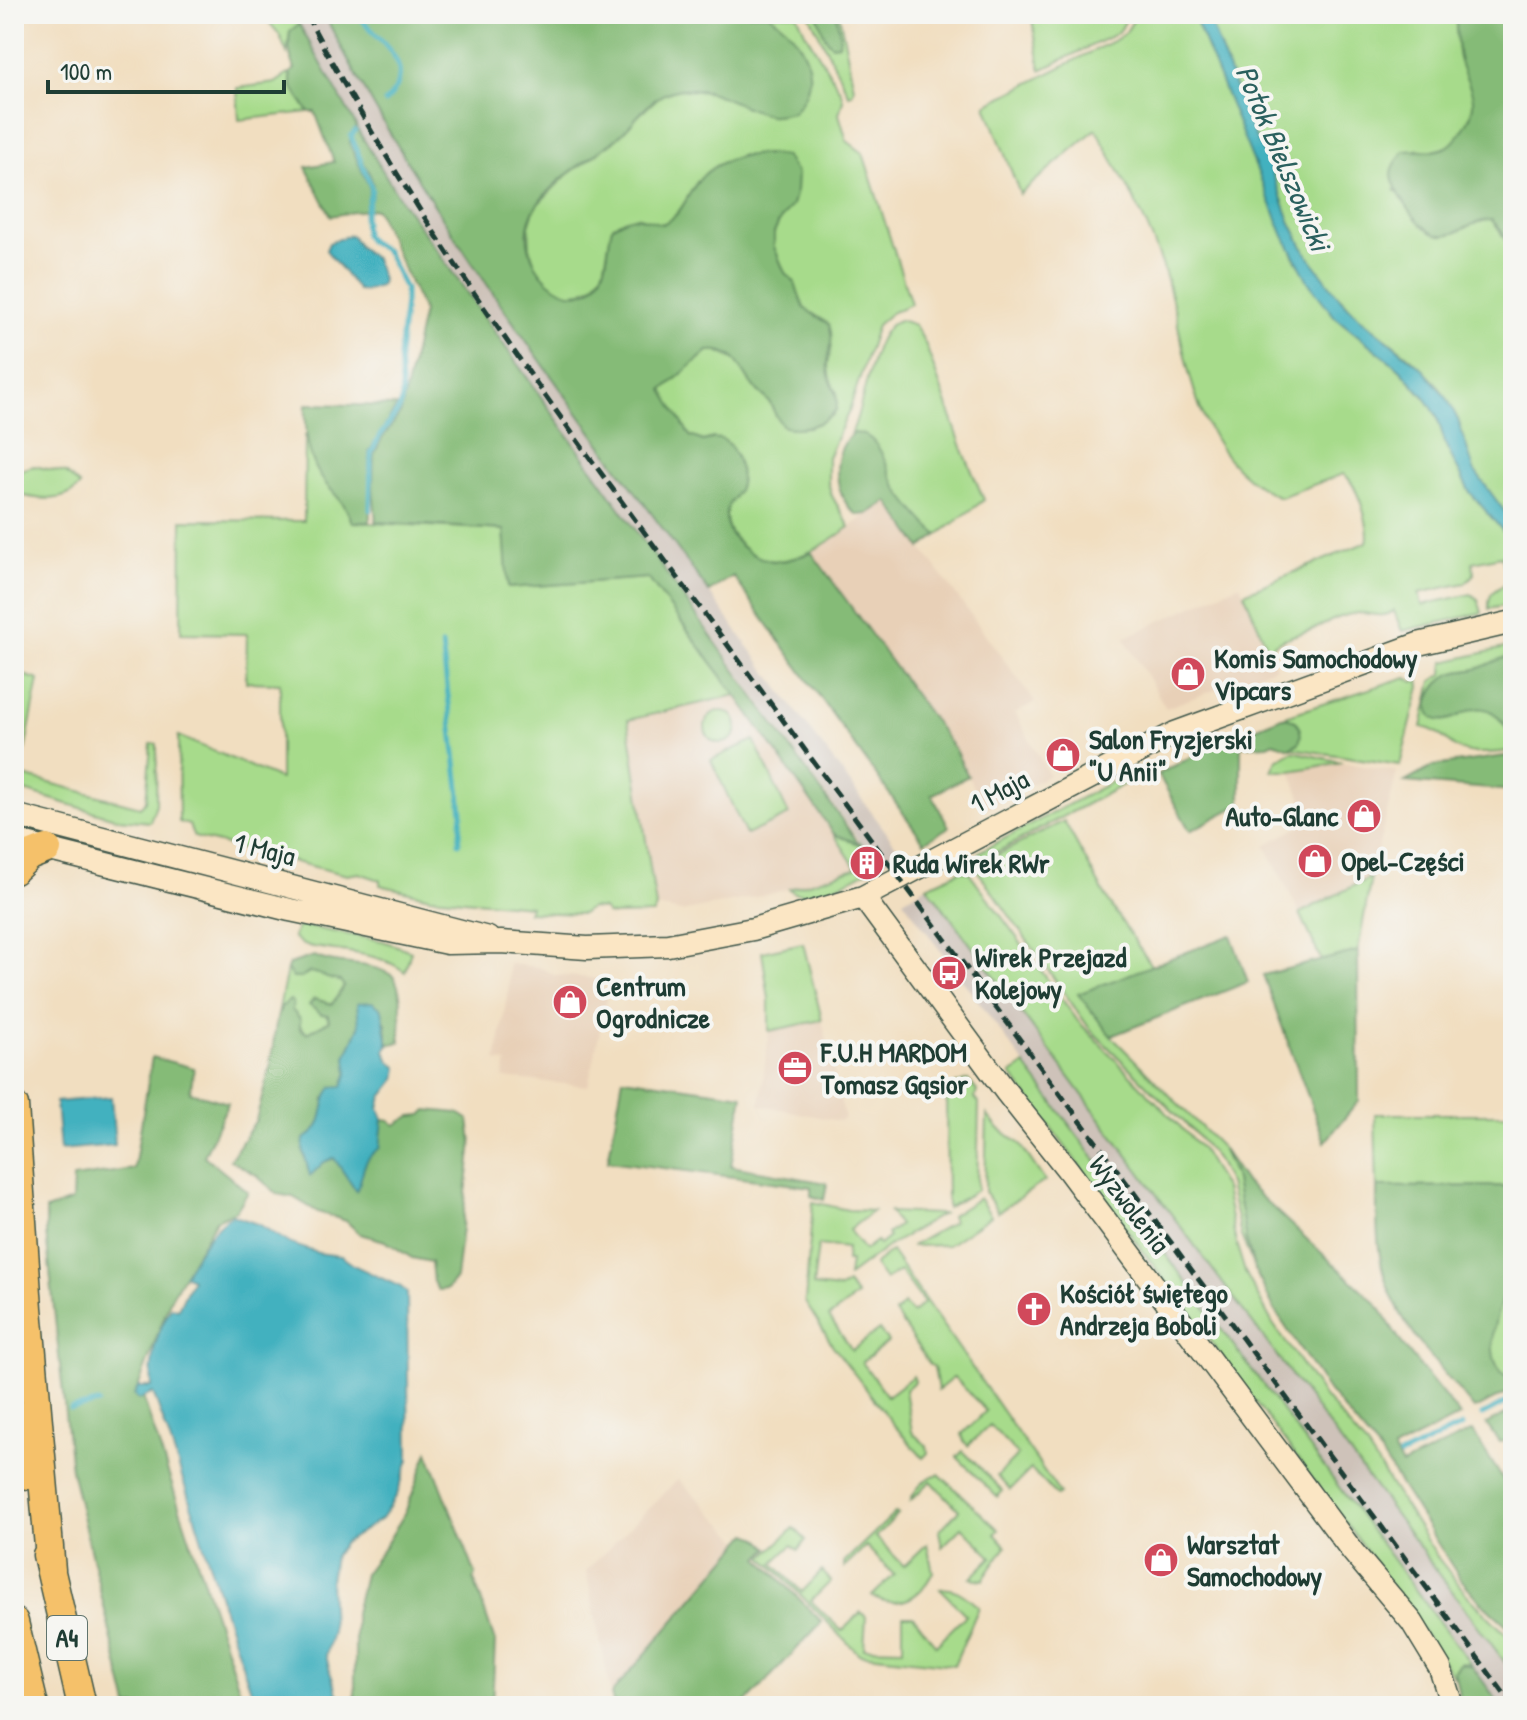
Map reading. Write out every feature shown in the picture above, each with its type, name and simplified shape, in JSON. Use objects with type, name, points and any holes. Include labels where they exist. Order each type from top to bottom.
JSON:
[{"type":"highway","points":[[14,870],[29,856],[47,849]]},
{"type":"highway","points":[[14,1106],[51,1570]]},
{"type":"highway","name":"A4","points":[[14,1414],[82,1706]]},
{"type":"highway","name":"A4","points":[[14,1622],[34,1706]]},
{"type":"main road","name":"1 Maja","points":[[14,841],[290,910],[456,944],[501,942],[587,948],[668,945],[753,929],[863,897],[1175,733],[1418,644],[1513,622]]},
{"type":"main road","name":"1 Maja","points":[[14,815],[501,942]]},
{"type":"main road","name":"Wyzwolenia","points":[[863,897],[1353,1552],[1412,1622],[1440,1668],[1452,1706]]},
{"type":"shaded area","points":[[294,14],[324,14],[394,142],[465,250],[742,638],[901,852],[877,865],[860,842],[398,196],[327,77]]},
{"type":"shaded area","points":[[887,501],[1035,702],[1015,713],[1049,775],[984,809],[955,750],[812,553]]},
{"type":"shaded area","points":[[1240,584],[1276,667],[1166,708],[1124,638]]},
{"type":"shaded area","points":[[736,695],[856,868],[770,894],[681,912],[656,907],[628,719]]},
{"type":"shaded area","points":[[1342,762],[1397,772],[1371,877],[1300,913],[1265,845],[1310,821],[1291,771]]},
{"type":"shaded area","points":[[927,886],[1513,1673],[1513,1706],[1501,1706],[903,900]]},
{"type":"shaded area","points":[[509,964],[539,967],[554,975],[603,979],[603,997],[607,998],[588,1086],[503,1078],[507,1063],[496,1061],[509,985]]},
{"type":"shaded area","points":[[822,1020],[845,1119],[839,1121],[760,1105],[769,1031]]},
{"type":"shaded area","points":[[678,1479],[742,1542],[611,1694],[586,1571]]},
{"type":"green space","points":[[262,14],[294,14],[299,24],[290,32],[287,53],[279,34]]},
{"type":"green space","points":[[324,14],[768,14],[792,34],[806,58],[809,72],[803,99],[793,112],[769,115],[701,90],[666,93],[649,104],[615,140],[562,178],[543,197],[528,227],[529,247],[537,266],[549,281],[563,291],[579,293],[593,287],[604,269],[612,227],[631,218],[662,224],[668,221],[678,213],[702,177],[723,162],[747,155],[785,156],[797,174],[796,191],[792,205],[774,233],[774,247],[785,273],[794,281],[804,308],[829,324],[832,338],[828,370],[836,394],[836,410],[813,425],[784,427],[770,402],[754,387],[737,362],[718,351],[708,351],[663,390],[690,436],[703,441],[721,439],[735,453],[740,482],[726,515],[727,525],[737,542],[753,554],[773,561],[812,553],[955,750],[968,776],[932,795],[949,827],[924,842],[733,576],[709,592],[555,382],[456,239],[365,91]]},
{"type":"green space","points":[[768,14],[797,14],[841,92],[843,100],[839,114],[847,141],[863,153],[911,304],[892,312],[877,325],[849,411],[828,457],[828,482],[832,496],[850,527],[809,552],[780,561],[765,560],[751,554],[731,533],[726,515],[739,482],[737,462],[713,438],[703,441],[690,436],[662,390],[708,351],[715,350],[738,361],[751,384],[793,428],[809,427],[833,415],[837,393],[829,379],[828,363],[832,346],[813,315],[804,308],[794,281],[785,273],[774,247],[774,233],[792,205],[742,155],[719,164],[700,178],[671,219],[662,224],[636,216],[612,227],[604,270],[594,285],[567,294],[538,272],[530,250],[529,226],[535,207],[567,175],[598,153],[661,95],[679,89],[713,93],[758,110],[810,78],[796,42]]},
{"type":"green space","points":[[809,14],[839,14],[854,88],[852,94],[849,95]]},
{"type":"green space","points":[[816,14],[836,14],[839,44],[829,42]]},
{"type":"green space","points":[[1031,14],[1129,14],[1114,35],[1041,70]]},
{"type":"green space","points":[[1137,14],[1193,14],[1295,258],[1335,317],[1400,369],[1431,405],[1446,446],[1469,491],[1513,543],[1513,604],[1489,609],[1493,592],[1508,584],[1501,556],[1473,562],[1474,574],[1465,583],[1419,593],[1422,605],[1471,594],[1478,599],[1482,613],[1402,631],[1394,611],[1380,615],[1357,613],[1288,637],[1268,649],[1244,593],[1367,542],[1365,516],[1353,485],[1343,474],[1280,497],[1249,479],[1226,456],[1209,428],[1196,397],[1157,249],[1096,129],[1020,194],[986,105],[1117,39],[1126,32]]},
{"type":"green space","points":[[1207,14],[1455,14],[1459,58],[1473,93],[1471,116],[1459,137],[1447,147],[1432,151],[1417,149],[1395,190],[1406,201],[1413,215],[1492,220],[1512,250],[1513,523],[1474,470],[1458,420],[1439,386],[1411,358],[1359,317],[1330,287],[1305,251],[1250,126]]},
{"type":"green space","points":[[1455,14],[1513,14],[1513,254],[1492,220],[1446,235],[1432,233],[1416,219],[1393,180],[1396,161],[1404,151],[1431,151],[1447,147],[1459,136],[1470,117],[1472,92],[1459,58]]},
{"type":"green space","points":[[299,24],[357,127],[350,135],[350,144],[370,189],[365,210],[331,216],[306,167],[334,162],[315,112],[309,112],[292,87],[290,73],[295,69],[291,59],[290,31]]},
{"type":"green space","points":[[290,73],[292,87],[309,112],[239,120],[237,88],[275,83]]},
{"type":"green space","points":[[358,130],[398,196],[859,844],[834,834],[736,695],[648,578],[508,588],[504,530],[376,522],[374,455],[401,412],[423,311],[376,209],[367,210],[373,184],[352,136]]},
{"type":"green space","points":[[900,320],[915,325],[925,343],[984,500],[938,535],[920,519],[905,499],[878,448],[865,437],[854,433],[850,436],[881,337]]},
{"type":"green space","points":[[306,404],[397,406],[369,452],[370,522],[352,522],[345,506],[315,466],[308,446]]},
{"type":"green space","points":[[854,433],[864,435],[878,446],[899,491],[938,535],[921,548],[888,501],[868,514],[858,515],[843,498],[837,475],[838,462],[846,441]]},
{"type":"green space","points":[[305,434],[316,468],[345,506],[352,522],[504,530],[509,588],[648,578],[736,695],[628,720],[656,907],[653,914],[612,915],[603,909],[590,908],[582,914],[528,912],[530,906],[430,897],[380,885],[380,880],[359,873],[347,875],[194,837],[189,825],[179,822],[178,736],[280,779],[280,683],[246,682],[247,634],[181,633],[182,520],[304,521]]},
{"type":"green space","points":[[34,466],[66,473],[80,486],[57,498],[40,499],[14,493],[14,472]]},
{"type":"green space","points":[[1513,646],[1513,751],[1469,752],[1422,727],[1432,681],[1443,674],[1444,662]]},
{"type":"green space","points":[[1513,656],[1513,736],[1488,710],[1471,710],[1447,720],[1437,720],[1431,715],[1428,707],[1431,695],[1444,678]]},
{"type":"green space","points":[[14,672],[39,680],[20,775],[140,807],[146,801],[151,744],[157,744],[156,804],[150,822],[118,819],[14,788]]},
{"type":"green space","points":[[1406,677],[1414,682],[1419,680],[1420,687],[1400,765],[1291,748],[1296,745],[1298,725],[1288,717],[1276,719]]},
{"type":"green space","points":[[721,711],[732,716],[737,727],[732,738],[721,743],[710,738],[705,727],[710,716]]},
{"type":"green space","points":[[1282,717],[1292,719],[1298,725],[1301,733],[1299,743],[1289,748],[1274,742],[1241,746],[1241,804],[1190,831],[1158,774],[1219,743]]},
{"type":"green space","points":[[754,740],[789,815],[746,835],[711,760]]},
{"type":"green space","points":[[1291,752],[1342,762],[1291,771],[1272,771],[1277,760]]},
{"type":"green space","points":[[1513,755],[1513,791],[1405,782],[1434,766]]},
{"type":"green space","points":[[1139,767],[1143,774],[999,851],[975,860],[979,852]]},
{"type":"green space","points":[[1064,821],[1110,904],[1152,967],[1079,994],[1111,1036],[1222,1148],[1234,1175],[1246,1240],[1260,1281],[1241,1236],[1229,1184],[1216,1158],[1194,1132],[1090,1029],[977,870],[981,863]]},
{"type":"green space","points":[[26,828],[270,892],[270,894],[23,834]]},
{"type":"green space","points":[[834,834],[860,842],[877,865],[846,882],[820,891],[807,894],[789,889],[856,868]]},
{"type":"green space","points":[[962,870],[969,872],[1078,1021],[1201,1148],[1225,1189],[1245,1272],[1273,1324],[1325,1398],[1366,1446],[1438,1558],[1469,1597],[1513,1641],[1513,1673],[927,886]]},
{"type":"green space","points":[[1371,877],[1358,951],[1322,962],[1300,913]]},
{"type":"green space","points":[[298,927],[383,941],[411,951],[405,972],[370,956],[303,945],[293,937]]},
{"type":"green space","points":[[1231,935],[1248,982],[1111,1036],[1078,994]]},
{"type":"green space","points":[[803,943],[822,1020],[769,1031],[769,999],[762,952]]},
{"type":"green space","points":[[1358,951],[1359,1101],[1325,1142],[1263,975]]},
{"type":"green space","points":[[314,956],[374,968],[393,976],[401,1008],[400,1042],[388,1045],[382,1016],[359,1027],[346,1057],[348,1072],[343,1086],[325,1098],[323,1119],[303,1149],[310,1175],[324,1162],[334,1158],[356,1190],[366,1159],[381,1134],[383,1119],[395,1125],[411,1116],[422,1115],[427,1110],[458,1113],[469,1120],[472,1142],[456,1278],[447,1289],[438,1290],[433,1282],[431,1262],[412,1258],[385,1241],[360,1234],[346,1221],[318,1212],[293,1197],[277,1194],[256,1175],[230,1160],[256,1120],[281,1007],[290,1000],[293,1002],[292,1010],[300,1019],[300,1029],[307,1033],[329,1021],[328,1015],[309,1005],[314,999],[332,1004],[344,986],[340,981],[310,972],[301,978],[293,978],[287,969],[289,964]]},
{"type":"green space","points":[[287,969],[293,978],[301,978],[310,972],[340,981],[344,986],[332,1005],[321,1001],[329,1021],[307,1033],[281,1007],[276,1024]]},
{"type":"green space","points":[[152,1057],[194,1068],[190,1092],[228,1103],[204,1156],[248,1192],[236,1211],[216,1220],[171,1298],[139,1385],[245,1706],[128,1706],[71,1470],[46,1210],[72,1201],[73,1178],[134,1169]]},
{"type":"green space","points":[[1025,1065],[1472,1666],[1466,1663],[1454,1677],[1373,1560],[1011,1074]]},
{"type":"green space","points":[[623,1078],[743,1095],[731,1166],[827,1183],[824,1200],[811,1196],[811,1187],[608,1161]]},
{"type":"green space","points":[[968,1080],[977,1091],[975,1098],[979,1103],[977,1190],[947,1208],[946,1088]]},
{"type":"green space","points":[[1375,1114],[1513,1114],[1513,1186],[1377,1187]]},
{"type":"green space","points":[[987,1115],[997,1127],[1020,1144],[1045,1181],[998,1212],[985,1192]]},
{"type":"green space","points":[[1222,1148],[1246,1183],[1377,1304],[1403,1345],[1460,1416],[1393,1450],[1402,1465],[1472,1431],[1513,1495],[1513,1631],[1459,1577],[1381,1454],[1329,1392],[1275,1311],[1255,1270],[1234,1175]]},
{"type":"green space","points":[[1513,1186],[1513,1261],[1493,1332],[1493,1344],[1500,1372],[1513,1378],[1513,1390],[1474,1409],[1416,1338],[1393,1299],[1379,1247],[1377,1187]]},
{"type":"green space","points":[[979,1198],[991,1216],[948,1245],[911,1246],[953,1222],[951,1216]]},
{"type":"green space","points":[[813,1202],[848,1210],[873,1211],[849,1230],[864,1250],[876,1241],[879,1245],[899,1225],[889,1212],[942,1214],[890,1245],[848,1276],[850,1261],[846,1261],[847,1248],[818,1245],[813,1286],[840,1289],[847,1284],[857,1296],[829,1317],[852,1350],[879,1330],[888,1342],[862,1362],[887,1396],[913,1376],[915,1381],[905,1390],[912,1432],[927,1446],[928,1453],[923,1458],[833,1346],[805,1302]]},
{"type":"green space","points":[[891,1251],[1060,1494],[1057,1496],[1031,1469],[1010,1490],[997,1476],[1018,1455],[990,1425],[968,1446],[964,1442],[962,1434],[986,1411],[954,1377],[938,1390],[934,1367],[895,1313],[904,1304],[912,1313],[924,1303],[900,1271],[885,1280],[874,1265]]},
{"type":"green space","points":[[1513,1261],[1513,1378],[1509,1378],[1498,1368],[1492,1339],[1497,1306]]},
{"type":"green space","points":[[1513,1410],[1513,1425],[1510,1427],[1513,1440],[1499,1442],[1486,1424]]},
{"type":"green space","points":[[963,1451],[1003,1491],[997,1497],[957,1457]]},
{"type":"green space","points":[[428,1452],[476,1575],[474,1579],[495,1642],[492,1706],[355,1706],[355,1613],[364,1574],[405,1513]]},
{"type":"green space","points":[[939,1474],[999,1530],[995,1534],[1006,1546],[983,1580],[971,1578],[992,1557],[962,1527],[942,1547],[939,1531],[959,1510],[931,1481],[911,1500],[922,1484]]},
{"type":"green space","points":[[895,1513],[898,1514],[876,1537],[904,1566],[927,1544],[933,1572],[916,1595],[900,1602],[872,1596],[894,1575],[866,1546],[844,1567],[844,1562]]},
{"type":"green space","points":[[794,1528],[806,1540],[798,1550],[792,1545],[773,1563],[802,1592],[822,1571],[831,1581],[811,1601],[842,1631],[861,1612],[866,1617],[864,1648],[903,1649],[903,1616],[913,1616],[936,1645],[966,1615],[940,1589],[957,1591],[979,1607],[954,1665],[859,1654],[763,1557]]},
{"type":"green space","points":[[748,1534],[759,1538],[769,1548],[759,1558],[822,1622],[743,1706],[614,1706],[611,1694]]},
{"type":"green space","points":[[1461,1663],[1472,1666],[1501,1706],[1461,1706],[1454,1671]]},
{"type":"water","points":[[1193,14],[1207,14],[1250,126],[1305,251],[1339,297],[1422,368],[1447,398],[1458,420],[1474,470],[1513,523],[1513,543],[1469,491],[1446,446],[1437,416],[1425,397],[1400,369],[1335,317],[1309,283],[1284,236]]},
{"type":"water","points":[[349,235],[375,259],[382,280],[380,286],[358,290],[326,250],[329,243]]},
{"type":"water","points":[[372,1002],[382,1009],[388,1045],[385,1051],[398,1068],[396,1079],[382,1097],[379,1108],[383,1119],[380,1148],[366,1163],[356,1191],[334,1158],[324,1162],[310,1176],[303,1149],[304,1139],[320,1122],[332,1087],[343,1086],[348,1072],[346,1057],[359,1027],[357,1003]]},
{"type":"water","points":[[111,1097],[115,1145],[60,1150],[56,1102]]},
{"type":"water","points":[[232,1215],[260,1225],[291,1244],[318,1253],[341,1256],[407,1293],[409,1459],[397,1495],[381,1519],[344,1543],[334,1556],[330,1580],[332,1632],[326,1655],[343,1706],[257,1706],[153,1393],[139,1400],[134,1395],[138,1387],[152,1387],[153,1356],[158,1336],[171,1307],[178,1309],[192,1279],[184,1275],[210,1234]]},
{"type":"waterway","points":[[357,14],[385,44],[398,66],[399,77],[395,89],[385,102]]},
{"type":"waterway","points":[[355,131],[351,136],[372,189],[364,218],[365,235],[386,251],[405,289],[399,356],[402,397],[400,408],[371,454],[370,510]]},
{"type":"waterway","points":[[442,645],[462,813],[459,843]]},
{"type":"waterway","points":[[1482,1415],[1513,1399]]},
{"type":"waterway","points":[[71,1409],[98,1403]]},
{"type":"waterway","points":[[1400,1456],[1462,1426]]},
{"type":"railway","points":[[306,14],[408,190],[463,276],[579,443],[1513,1706]]},
{"type":"place","name":"Komis Samochodowy Vipcars","points":[[1188,674]]},
{"type":"place","name":"Salon Fryzjerski \"U Anii\"","points":[[1063,755]]},
{"type":"place","name":"Auto-Glanc","points":[[1364,816]]},
{"type":"place","name":"Opel-Części","points":[[1315,861]]},
{"type":"place","name":"Ruda Wirek RWr","points":[[867,863]]},
{"type":"place","name":"Wirek Przejazd Kolejowy","points":[[949,973]]},
{"type":"place","name":"Centrum Ogrodnicze","points":[[570,1002]]},
{"type":"place","name":"F.U.H MARDOM Tomasz Gąsior","points":[[795,1068]]},
{"type":"place","name":"Kościół świętego Andrzeja Boboli","points":[[1034,1309]]},
{"type":"place","name":"Warsztat Samochodowy","points":[[1161,1560]]},
{"type":"water label","name":"Potok Bielszowicki","points":[[1283,158]]}]
